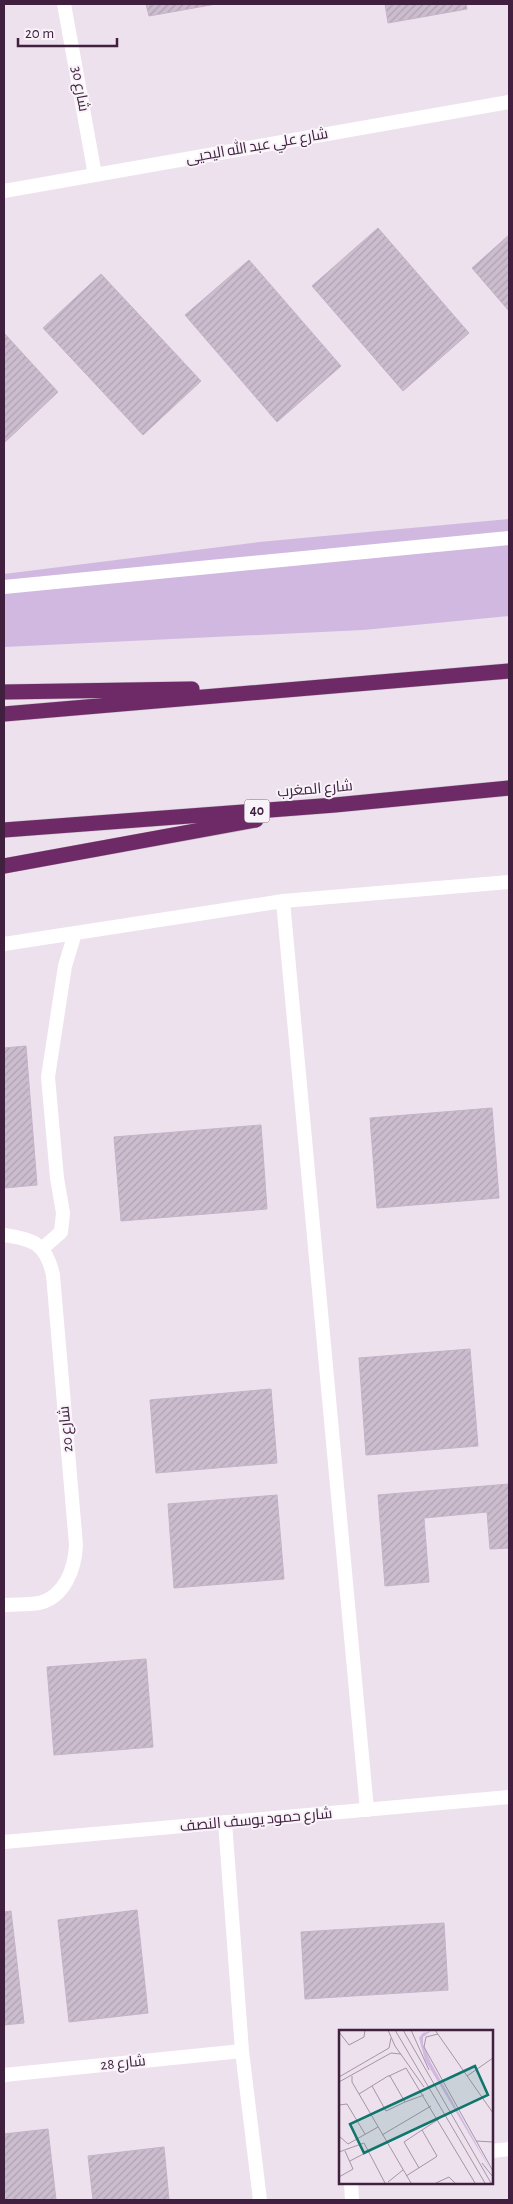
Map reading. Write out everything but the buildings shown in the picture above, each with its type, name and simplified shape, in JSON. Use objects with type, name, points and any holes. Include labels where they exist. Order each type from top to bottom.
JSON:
[{"type":"highway","points":[[4,714],[509,671]]},
{"type":"highway","points":[[4,692],[331,686]]},
{"type":"highway","name":"شارع المغرب","points":[[4,830],[335,805],[509,788]]},
{"type":"highway","points":[[4,866],[335,805]]},
{"type":"street","name":"شارع 30","points":[[64,4],[95,175]]},
{"type":"street","name":"شارع علي عبد الله اليحيى","points":[[4,191],[509,102]]},
{"type":"street","points":[[4,587],[509,538]]},
{"type":"street","points":[[4,944],[283,901],[509,882]]},
{"type":"street","points":[[283,901],[367,1810]]},
{"type":"street","points":[[4,1235],[26,1238],[43,1248],[61,1232],[63,1213],[57,1178],[48,1077],[65,966],[75,933]]},
{"type":"street","name":"شارع 20","points":[[4,1605],[39,1603],[52,1597],[68,1579],[76,1555],[53,1275],[49,1258],[43,1248]]},
{"type":"street","name":"شارع حمود يوسف النصف","points":[[4,1842],[509,1797]]},
{"type":"street","points":[[225,1822],[242,2051],[260,2200]]},
{"type":"street","name":"شارع 28","points":[[4,2074],[242,2051]]},
{"type":"street","points":[[493,2150],[509,2149]]},
{"type":"street","points":[[351,2184],[352,2200]]},
{"type":"shaded area","points":[[509,519],[509,616],[363,630],[4,647],[4,574],[259,542]]}]
